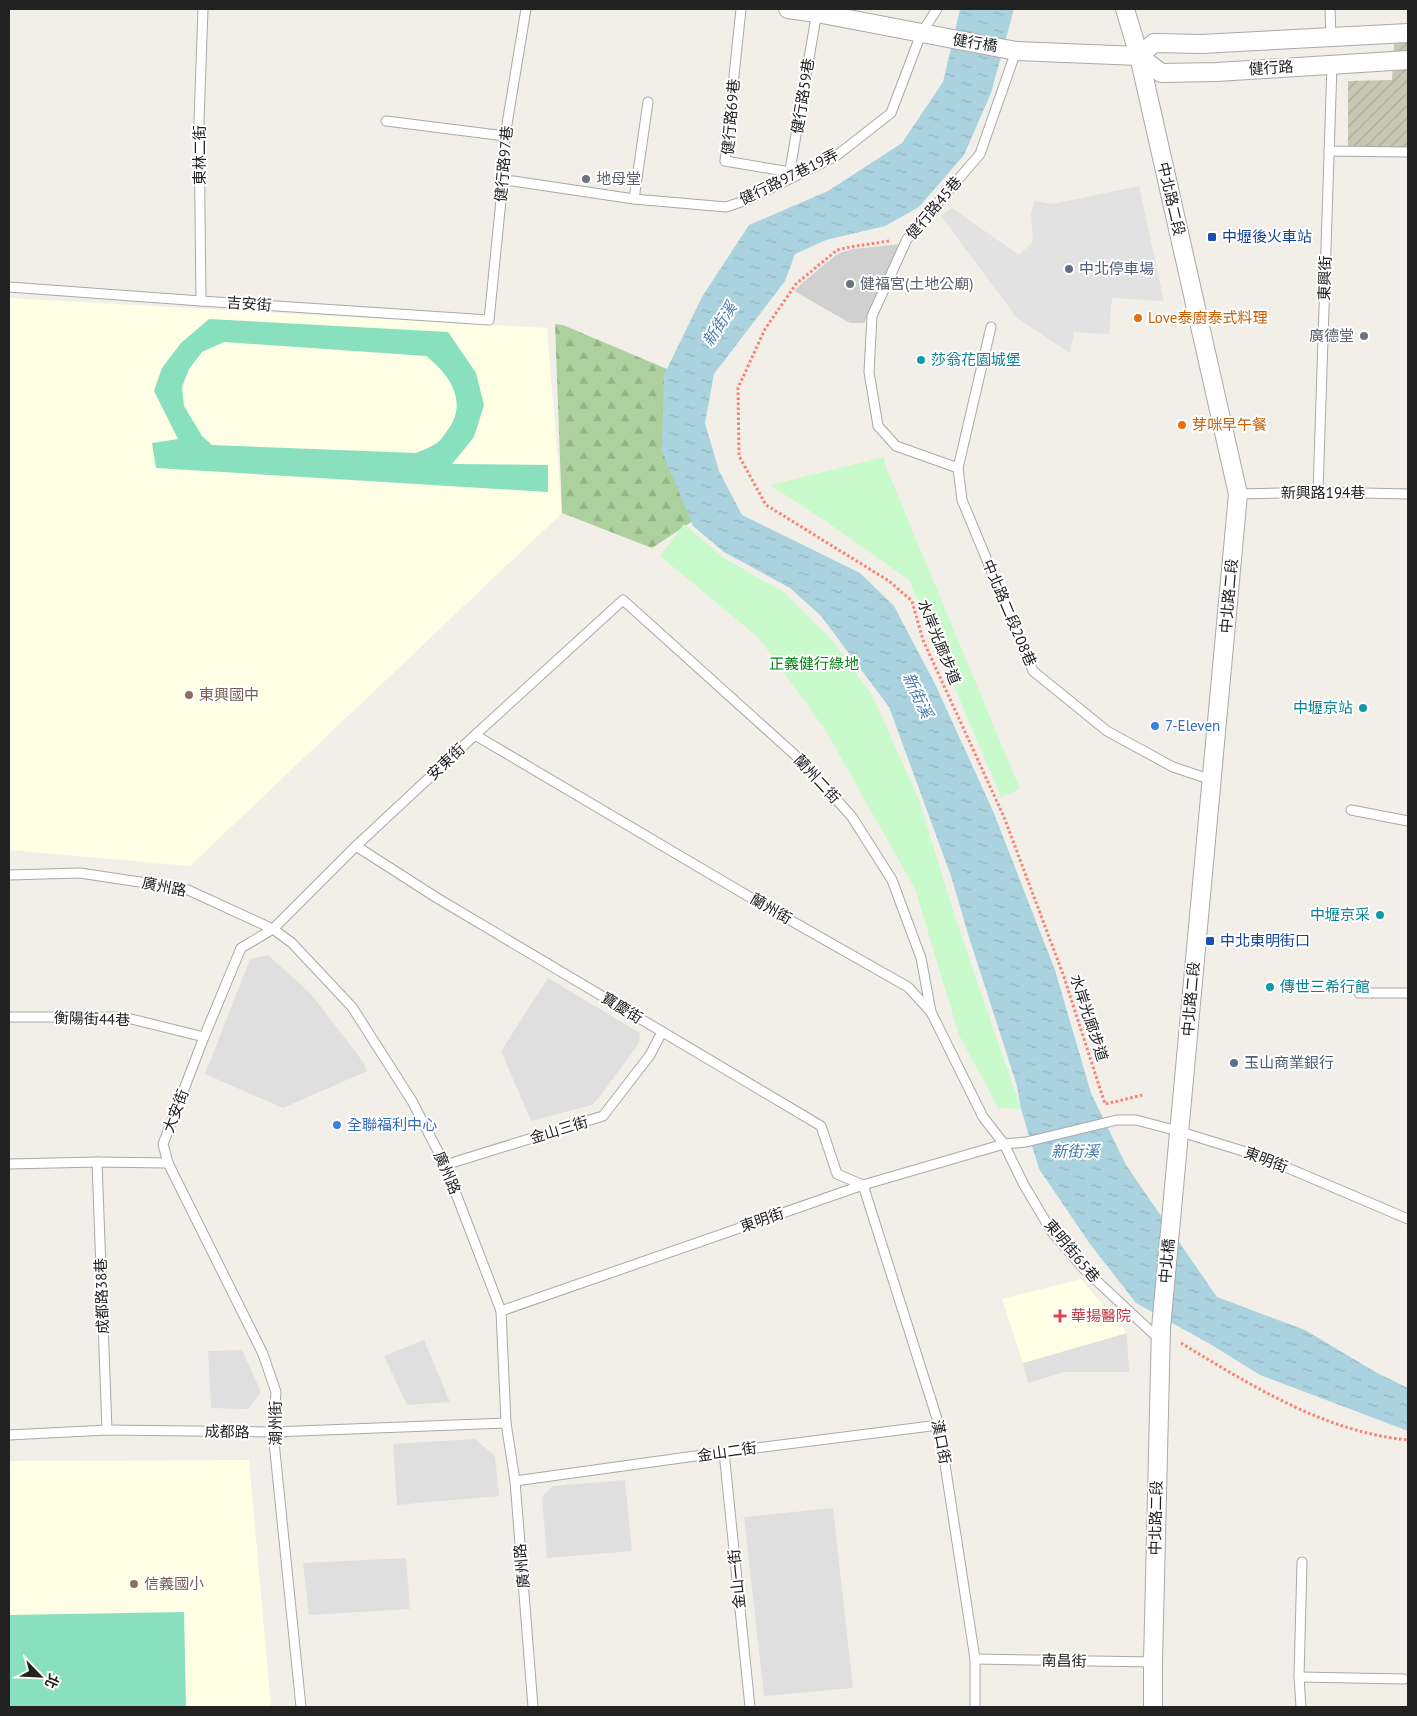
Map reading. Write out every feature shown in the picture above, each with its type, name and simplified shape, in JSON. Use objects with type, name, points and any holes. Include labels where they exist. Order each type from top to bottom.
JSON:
[{"type":"street","points":[[788,9],[817,11],[920,34]]},
{"type":"street","name":"中北路二段","points":[[1125,9],[1138,56],[1238,494],[1173,1194]]},
{"type":"street","name":"健行路","points":[[1408,33],[1201,44],[1154,43],[1138,56],[1161,73],[1217,72],[1408,60]]},
{"type":"street","name":"健行橋","points":[[920,34],[1012,50]]},
{"type":"street","points":[[1012,50],[1138,56]]},
{"type":"street","name":"中北橋","points":[[1161,1334],[1173,1194]]},
{"type":"street","name":"中北路二段","points":[[1153,1707],[1161,1334]]},
{"type":"lane","name":"東林二街","points":[[201,301],[199,121],[203,9]]},
{"type":"lane","name":"健行路97巷","points":[[489,320],[503,181],[505,136],[526,9]]},
{"type":"lane","name":"健行路69巷","points":[[741,9],[725,161],[790,176]]},
{"type":"lane","name":"健行路97巷19弄","points":[[503,181],[634,199],[726,208],[747,200],[790,176],[836,156],[891,113],[920,34],[937,9]]},
{"type":"lane","points":[[1330,9],[1331,37]]},
{"type":"lane","name":"健行路59巷","points":[[790,176],[817,11]]},
{"type":"lane","name":"健行路45巷","points":[[958,468],[896,446],[878,426],[869,372],[872,316],[907,239],[980,154],[1012,50]]},
{"type":"lane","name":"東興街","points":[[1318,492],[1332,64]]},
{"type":"lane","points":[[634,199],[648,102]]},
{"type":"lane","points":[[386,121],[505,136]]},
{"type":"lane","points":[[1329,151],[1408,152]]},
{"type":"lane","name":"吉安街","points":[[9,287],[489,320]]},
{"type":"lane","points":[[958,468],[991,327]]},
{"type":"lane","name":"中北路二段208巷","points":[[958,468],[962,500],[1033,671],[1108,731],[1173,767],[1212,780]]},
{"type":"lane","name":"新興路194巷","points":[[1238,494],[1318,492],[1408,494]]},
{"type":"lane","name":"安東街","points":[[272,929],[356,846],[623,600]]},
{"type":"lane","name":"蘭州二街","points":[[623,600],[805,764],[852,817],[892,880],[921,958],[931,1012]]},
{"type":"lane","name":"蘭州街","points":[[475,735],[753,899],[908,987],[931,1012],[983,1117],[1004,1144]]},
{"type":"lane","points":[[1351,810],[1408,821]]},
{"type":"lane","name":"寶慶街","points":[[356,846],[437,898],[821,1126],[837,1174],[863,1185]]},
{"type":"lane","name":"廣州路","points":[[9,875],[80,873],[186,889],[272,929],[292,943],[352,1007],[412,1101],[445,1165],[501,1311],[506,1423],[515,1481],[533,1707]]},
{"type":"lane","name":"大安街","points":[[168,1162],[163,1144],[241,948],[272,929]]},
{"type":"lane","points":[[1359,993],[1408,993]]},
{"type":"lane","name":"衡陽街44巷","points":[[9,1017],[123,1017],[204,1037]]},
{"type":"lane","name":"金山三街","points":[[445,1165],[603,1116],[650,1054],[662,1032]]},
{"type":"lane","name":"東明街","points":[[501,1311],[863,1185],[1004,1144],[1026,1142],[1117,1120],[1136,1120],[1262,1157],[1408,1218]]},
{"type":"lane","name":"東明街65巷","points":[[1004,1144],[1024,1184],[1052,1232],[1083,1268],[1161,1334]]},
{"type":"lane","name":"成都路38巷","points":[[98,1162],[107,1430]]},
{"type":"lane","points":[[9,1164],[168,1162]]},
{"type":"lane","name":"潮州街","points":[[168,1162],[264,1354],[276,1392],[273,1432],[300,1707]]},
{"type":"lane","name":"漢口街","points":[[863,1185],[939,1425],[975,1659],[975,1707]]},
{"type":"lane","name":"成都路","points":[[9,1435],[107,1430],[273,1432],[506,1423]]},
{"type":"lane","name":"金山二街","points":[[515,1481],[939,1425]]},
{"type":"lane","name":"金山一街","points":[[724,1452],[750,1707]]},
{"type":"lane","points":[[1302,1562],[1299,1677],[1302,1707]]},
{"type":"lane","name":"南昌街","points":[[975,1659],[1153,1662]]},
{"type":"lane","points":[[1299,1677],[1404,1679]]},
{"type":"path","name":"水岸光廊步道","points":[[907,239],[837,250],[796,284],[765,329],[738,388],[739,456],[766,505],[889,581],[912,601],[923,640],[1004,817],[1064,977],[1105,1104],[1143,1095]]},
{"type":"path","points":[[1161,1334],[1266,1394],[1317,1416],[1383,1438],[1408,1440]]},
{"type":"shaded area","points":[[1395,27],[1408,27],[1408,153],[1348,153],[1348,81],[1392,80]]},
{"type":"shaded area","name":"中北停車場","points":[[1139,186],[1164,301],[1112,298],[1109,334],[1074,332],[1070,353],[1017,318],[941,216],[952,208],[1019,255],[1033,241],[1031,215],[1034,201],[1052,204]]},
{"type":"shaded area","points":[[901,244],[880,296],[864,323],[850,323],[794,291],[837,254],[853,249]]},
{"type":"shaded area","name":"東興國中","points":[[9,298],[547,328],[562,513],[190,866],[9,850]]},
{"type":"shaded area","points":[[268,955],[311,994],[364,1063],[367,1071],[283,1108],[205,1074],[250,959]]},
{"type":"shaded area","points":[[548,978],[640,1033],[639,1043],[592,1105],[531,1121],[501,1051]]},
{"type":"shaded area","name":"華揚醫院","points":[[1081,1279],[1127,1333],[1023,1363],[1002,1299]]},
{"type":"shaded area","points":[[1127,1333],[1129,1372],[1064,1372],[1028,1383],[1023,1363]]},
{"type":"shaded area","points":[[424,1340],[450,1402],[407,1405],[384,1356]]},
{"type":"shaded area","points":[[242,1350],[261,1392],[248,1409],[211,1408],[208,1351]]},
{"type":"shaded area","points":[[475,1439],[495,1456],[499,1496],[397,1505],[393,1444]]},
{"type":"shaded area","name":"信義國小","points":[[249,1460],[271,1707],[9,1707],[9,1461]]},
{"type":"shaded area","points":[[625,1480],[632,1551],[547,1558],[542,1497],[553,1486]]},
{"type":"shaded area","points":[[833,1508],[853,1688],[764,1696],[744,1517]]},
{"type":"shaded area","points":[[406,1558],[410,1609],[309,1615],[303,1563]]},
{"type":"green space","points":[[209,319],[448,332],[476,373],[484,405],[474,437],[452,464],[548,465],[548,492],[156,468],[152,443],[178,439],[154,391],[162,368],[181,343]],"holes":[[[224,342],[426,356],[435,363],[449,380],[454,390],[456,410],[453,420],[440,440],[416,453],[212,445],[202,436],[184,406],[182,387],[189,369],[202,352]]]},
{"type":"green space","points":[[555,324],[563,325],[681,375],[705,513],[652,548],[562,513]]},
{"type":"green space","points":[[884,457],[886,467],[1020,789],[1001,797],[909,580],[827,522],[770,485]]},
{"type":"green space","name":"正義健行綠地","points":[[684,524],[724,558],[785,593],[833,641],[873,697],[919,800],[956,920],[1021,1109],[998,1108],[959,1035],[915,889],[826,731],[759,638],[660,556]]},
{"type":"green space","points":[[184,1612],[186,1707],[9,1707],[9,1615]]},
{"type":"water","name":"新街溪","points":[[960,9],[1014,9],[991,93],[964,155],[919,207],[885,226],[826,240],[795,254],[785,281],[714,374],[705,423],[719,471],[742,515],[860,573],[894,606],[935,684],[993,811],[1055,970],[1091,1093],[1126,1165],[1217,1297],[1305,1330],[1377,1373],[1408,1388],[1408,1431],[1260,1375],[1210,1344],[1136,1303],[1090,1244],[1039,1169],[1021,1109],[1017,1086],[951,876],[889,707],[821,616],[790,588],[724,552],[693,526],[662,451],[664,375],[702,297],[749,225],[828,191],[902,143],[943,82]]},
{"type":"place","name":"地母堂","points":[[586,179]]},
{"type":"place","name":"中壢後火車站","points":[[1212,237]]},
{"type":"place","name":"中北停車場","points":[[1069,269]]},
{"type":"place","name":"健福宮(土地公廟)","points":[[850,284]]},
{"type":"place","name":"Love泰廚泰式料理","points":[[1138,318]]},
{"type":"place","name":"廣德堂","points":[[1364,336]]},
{"type":"place","name":"莎翁花園城堡","points":[[921,360]]},
{"type":"place","name":"芽咪早午餐","points":[[1182,425]]},
{"type":"place","name":"東興國中","points":[[189,695]]},
{"type":"place","name":"中壢京站","points":[[1363,708]]},
{"type":"place","name":"7-Eleven","points":[[1155,726]]},
{"type":"place","name":"中壢京采","points":[[1380,915]]},
{"type":"place","name":"中北東明街口","points":[[1210,941]]},
{"type":"place","name":"傳世三希行館","points":[[1270,987]]},
{"type":"place","name":"玉山商業銀行","points":[[1234,1063]]},
{"type":"place","name":"全聯福利中心","points":[[337,1125]]},
{"type":"place","name":"華揚醫院","points":[[1060,1316]]},
{"type":"place","name":"信義國小","points":[[134,1584]]}]
